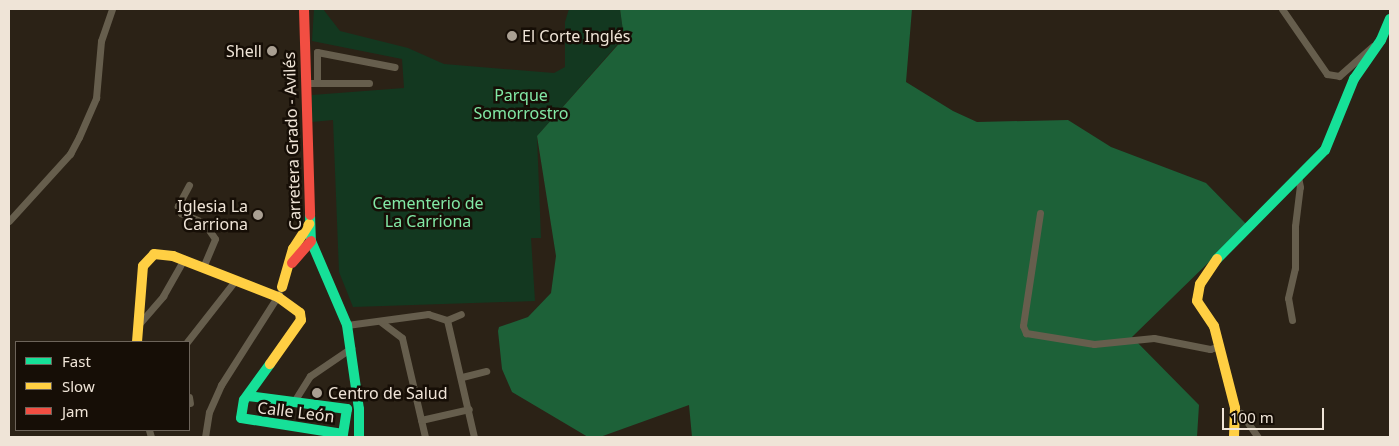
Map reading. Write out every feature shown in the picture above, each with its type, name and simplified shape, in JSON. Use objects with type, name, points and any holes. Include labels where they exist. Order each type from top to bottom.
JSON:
[{"type":"street","points":[[9,221],[70,154],[79,137],[96,98],[101,41],[112,9]]},
{"type":"street","name":"Carretera Grado - Avilés","points":[[304,9],[311,241],[347,326],[359,410],[359,437]]},
{"type":"street","points":[[1282,9],[1327,74],[1339,76],[1381,40]]},
{"type":"street","points":[[1234,437],[1235,408],[1214,326],[1197,302],[1200,284],[1217,259],[1325,150],[1354,79],[1381,40],[1390,19]]},
{"type":"street","points":[[317,83],[317,52],[395,67]]},
{"type":"street","points":[[305,83],[369,83]]},
{"type":"street","points":[[1292,320],[1288,298],[1295,268],[1294,226],[1300,187],[1298,177]]},
{"type":"street","points":[[188,185],[178,206],[181,213],[204,223],[215,239],[202,267]]},
{"type":"street","points":[[1040,213],[1023,326],[1026,333],[1094,344],[1154,338],[1210,349],[1220,346]]},
{"type":"street","points":[[282,287],[293,249],[309,224]]},
{"type":"street","points":[[205,437],[209,412],[221,385],[278,297],[295,257],[311,241]]},
{"type":"street","points":[[138,341],[146,260],[154,254],[173,256],[234,282],[278,297],[300,313],[301,320],[248,396]]},
{"type":"street","points":[[139,325],[163,296],[184,260]]},
{"type":"street","points":[[188,341],[234,282]]},
{"type":"street","points":[[347,326],[428,314],[447,320],[461,314]]},
{"type":"street","points":[[447,320],[470,409],[474,437]]},
{"type":"street","points":[[378,322],[388,325],[402,338],[425,437]]},
{"type":"street","points":[[293,403],[310,376],[351,348]]},
{"type":"street","points":[[462,377],[486,371]]},
{"type":"street","name":"Calle León","points":[[248,396],[347,409],[343,434],[246,421],[241,418],[248,396]]},
{"type":"street","points":[[347,409],[359,410]]},
{"type":"street","points":[[421,420],[470,409]]},
{"type":"street","points":[[1241,413],[1258,437]]},
{"type":"green space","name":"Cementerio de La Carriona","points":[[314,9],[323,9],[340,31],[408,48],[444,64],[554,73],[565,67],[565,22],[569,9],[620,9],[624,37],[537,136],[541,238],[531,238],[535,301],[353,307],[339,272],[333,120],[312,122],[312,95],[404,88],[402,59],[312,41]]},
{"type":"green space","points":[[620,9],[912,9],[906,82],[953,111],[977,122],[1068,120],[1111,147],[1206,183],[1247,225],[1132,337],[1199,405],[1197,437],[692,437],[689,405],[600,437],[588,437],[512,392],[502,369],[499,327],[528,317],[551,293],[556,256],[537,136],[624,38]]},
{"type":"traffic: fast","points":[[1217,259],[1325,150],[1354,79],[1381,40],[1390,19]]},
{"type":"traffic: fast","points":[[310,215],[311,241],[347,325],[359,409],[359,437]]},
{"type":"traffic: fast","points":[[248,396],[347,409],[343,434],[241,418],[244,400],[270,364]]},
{"type":"traffic: slow","points":[[282,287],[293,249],[309,224]]},
{"type":"traffic: slow","points":[[137,341],[143,266],[154,254],[173,256],[278,297],[300,313],[301,320],[270,364]]},
{"type":"traffic: slow","points":[[1217,259],[1200,284],[1197,301],[1214,326],[1235,408],[1234,437]]},
{"type":"traffic: jam","points":[[304,9],[310,215]]},
{"type":"traffic: jam","points":[[292,263],[311,241]]},
{"type":"place","name":"El Corte Inglés","points":[[512,36]]},
{"type":"place","name":"Shell","points":[[272,51]]},
{"type":"place","name":"Iglesia La Carriona","points":[[258,215]]},
{"type":"place","name":"Centro de Salud","points":[[317,393]]},
{"type":"park label","name":"Parque Somorrostro","points":[[521,104]]}]
